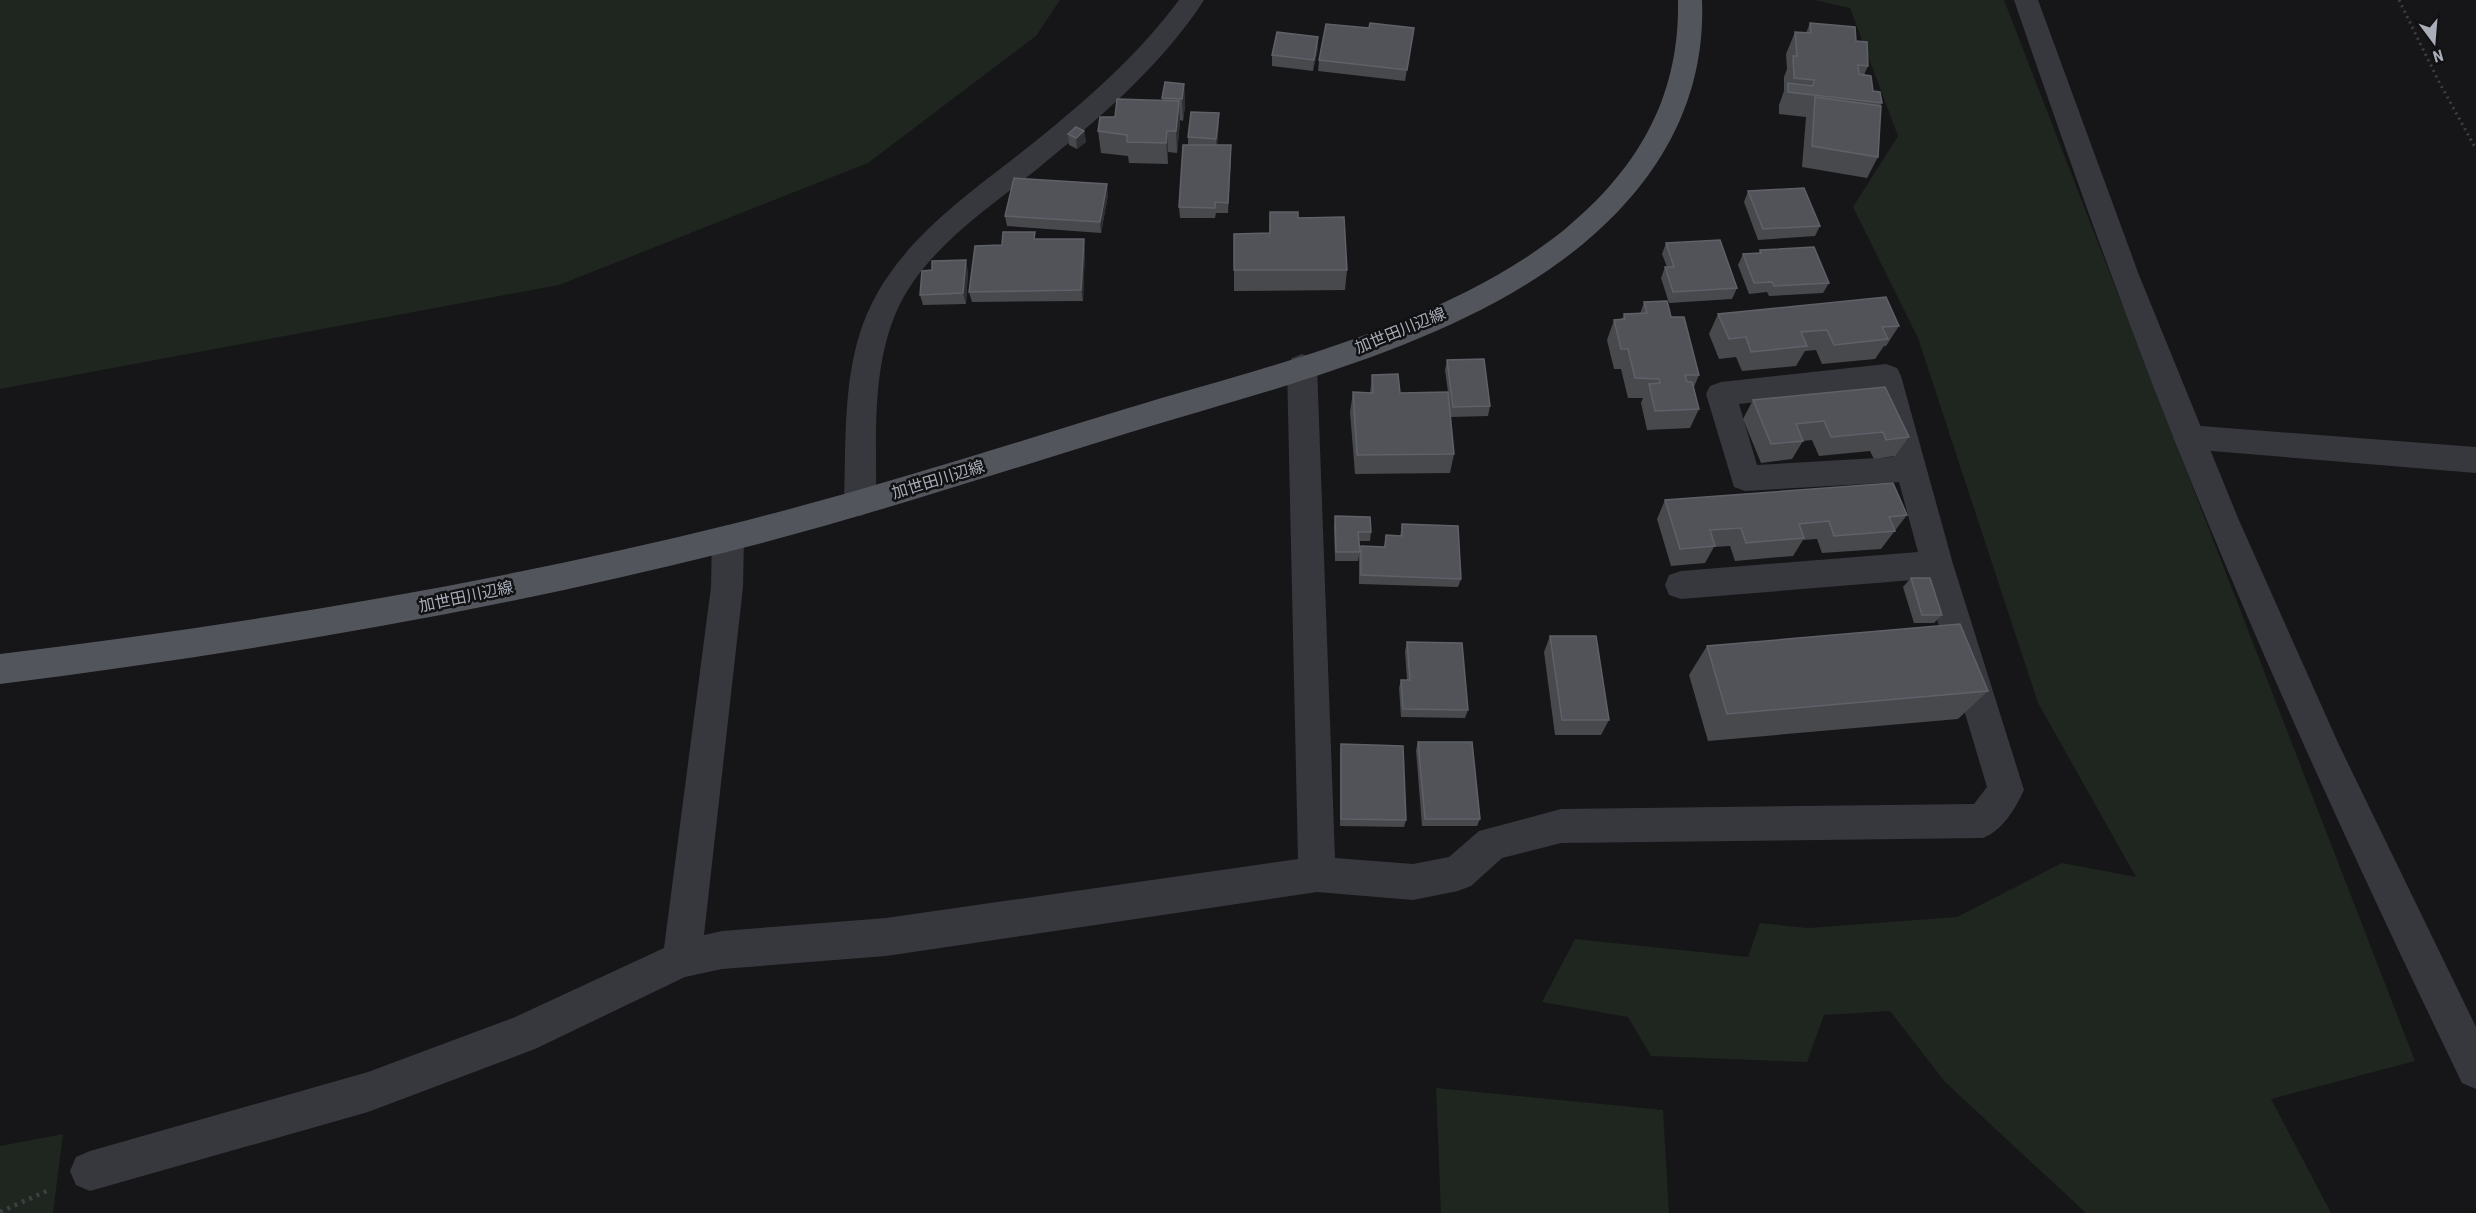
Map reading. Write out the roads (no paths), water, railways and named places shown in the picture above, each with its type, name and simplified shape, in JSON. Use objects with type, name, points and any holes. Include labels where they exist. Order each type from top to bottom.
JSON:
[{"type":"main road","name":"加世田川辺線","points":[[0,669],[154,651],[445,602],[728,538],[860,503],[1376,342],[1474,298],[1515,276],[1570,239],[1606,207],[1633,176],[1669,118],[1686,71],[1690,0]]},
{"type":"street","points":[[860,503],[864,378],[881,315],[914,259],[965,211],[1071,126],[1120,81],[1192,0]]},
{"type":"street","points":[[2026,0],[2116,248],[2188,437],[2274,640],[2418,953],[2476,1069]]},
{"type":"street","points":[[1302,366],[1317,874]]},
{"type":"street","points":[[90,1171],[368,1092],[521,1035],[682,960],[722,950],[886,937],[1317,874],[1413,882],[1458,873],[1492,843],[1561,826],[1983,821],[2006,790],[1937,564],[1886,376],[1721,394],[1745,478],[1911,469]]},
{"type":"street","points":[[2188,437],[2476,460]]},
{"type":"street","points":[[682,960],[727,587],[728,538]]},
{"type":"street","points":[[1681,585],[1937,564]]}]
